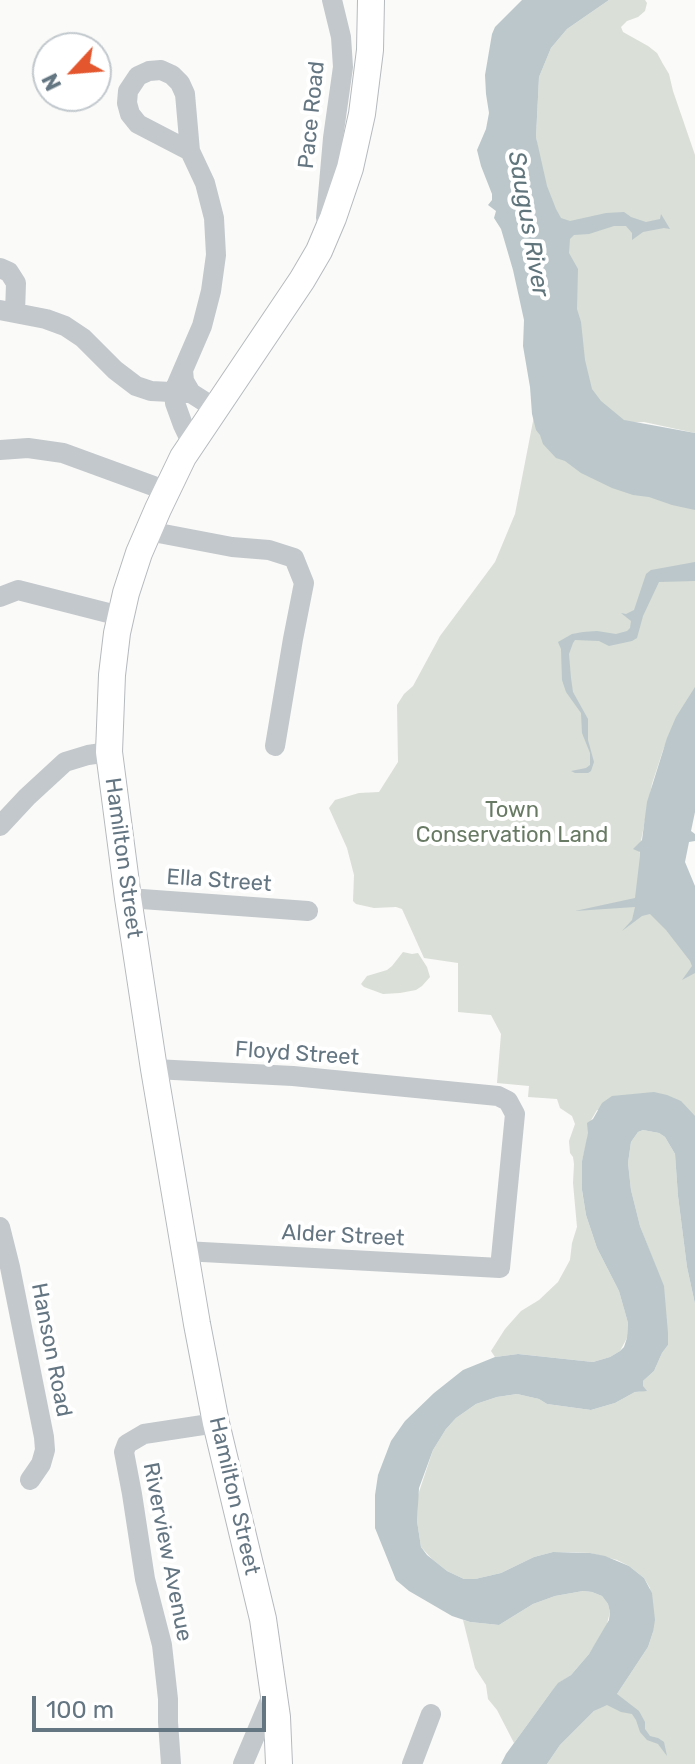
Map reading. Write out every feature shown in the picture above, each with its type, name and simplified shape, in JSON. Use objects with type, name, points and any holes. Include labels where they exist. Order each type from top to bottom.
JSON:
[{"type":"main road","name":"Hamilton Street","points":[[279,1764],[267,1643],[216,1423],[154,1069],[109,752],[112,675],[120,616],[128,585],[148,531],[183,457],[302,280],[340,202],[359,133],[368,71],[371,0]]},
{"type":"street","name":"Pace Road","points":[[325,237],[333,138],[343,67],[340,28],[332,0]]},
{"type":"street","points":[[190,151],[212,207],[216,255],[205,314],[183,370],[178,414],[192,444]]},
{"type":"street","points":[[0,268],[9,272],[16,283],[8,311],[53,321],[75,332],[136,386],[151,391],[182,392],[216,409]]},
{"type":"street","points":[[0,450],[28,448],[63,453],[167,491]]},
{"type":"street","points":[[148,531],[232,547],[269,550],[294,558],[304,583],[275,746]]},
{"type":"street","points":[[0,597],[18,590],[120,616]]},
{"type":"street","points":[[0,826],[65,762],[109,752]]},
{"type":"street","name":"Ella Street","points":[[128,898],[308,911]]},
{"type":"street","name":"Floyd Street","points":[[154,1069],[293,1076],[498,1096],[508,1101],[515,1114],[500,1268]]},
{"type":"street","name":"Hanson Road","points":[[0,1227],[8,1303],[45,1450],[41,1464],[30,1480]]},
{"type":"street","name":"Alder Street","points":[[184,1251],[500,1268]]},
{"type":"street","name":"Riverview Avenue","points":[[171,1764],[164,1658],[143,1569],[124,1452],[127,1444],[144,1434],[216,1423]]},
{"type":"street","points":[[243,1764],[274,1691]]},
{"type":"street","points":[[412,1764],[431,1714]]},
{"type":"green space","points":[[609,0],[645,0],[647,3],[645,11],[621,27],[623,32],[657,53],[669,74],[695,155],[695,433],[644,422],[622,423],[583,408],[536,137],[539,77],[551,48],[567,29]]},
{"type":"green space","name":"Town Conservation Land","points":[[535,411],[695,463],[695,691],[663,750],[652,784],[639,851],[695,958],[695,1123],[597,1110],[590,1122],[582,1161],[586,1215],[597,1248],[619,1291],[628,1323],[627,1338],[620,1351],[593,1362],[518,1354],[495,1357],[491,1351],[521,1311],[539,1300],[558,1282],[570,1260],[577,1227],[574,1164],[569,1141],[575,1124],[572,1116],[560,1108],[557,1099],[528,1097],[529,1086],[497,1083],[501,1034],[491,1015],[458,1012],[458,963],[424,958],[402,909],[374,908],[353,901],[354,875],[347,848],[329,808],[335,800],[359,793],[379,792],[398,762],[397,705],[413,686],[440,636],[495,562],[515,514]]},
{"type":"green space","points":[[403,952],[418,953],[427,967],[430,977],[422,986],[416,990],[383,994],[361,984],[367,976],[387,970]]},
{"type":"green space","points":[[643,1130],[665,1137],[675,1154],[687,1267],[695,1304],[695,1764],[547,1764],[560,1745],[594,1711],[617,1694],[648,1647],[653,1632],[650,1588],[644,1578],[617,1560],[572,1552],[553,1552],[534,1557],[501,1573],[464,1579],[447,1571],[421,1547],[417,1521],[418,1495],[433,1450],[446,1429],[476,1404],[517,1394],[547,1404],[591,1410],[642,1391],[643,1381],[654,1371],[668,1345],[657,1270],[640,1226],[631,1190],[628,1163],[631,1142]]},
{"type":"green space","points":[[583,1591],[602,1596],[608,1604],[610,1612],[606,1628],[571,1675],[551,1692],[514,1743],[488,1699],[486,1685],[475,1668],[463,1620],[499,1625],[533,1604]]},
{"type":"water","name":"Saugus River","points":[[522,0],[609,0],[567,29],[551,48],[539,77],[536,137],[547,186],[561,218],[570,221],[624,212],[646,222],[660,219],[661,214],[670,229],[643,232],[632,240],[632,233],[626,226],[574,235],[570,239],[569,253],[578,269],[577,309],[592,389],[624,420],[695,433],[695,510],[633,495],[581,473],[556,458],[543,444],[536,430],[523,346],[524,320],[501,229],[494,218],[496,211],[488,205],[492,194],[477,150],[489,113],[485,75],[492,34]]},
{"type":"water","points":[[695,562],[695,581],[659,582],[643,616],[637,638],[609,646],[599,641],[575,640],[573,643],[569,654],[573,692],[588,719],[588,740],[594,762],[588,773],[571,771],[590,765],[590,753],[582,733],[581,713],[566,692],[562,680],[558,642],[583,632],[616,634],[627,631],[631,621],[621,613],[634,610],[646,574],[651,570]]},
{"type":"water","points":[[695,687],[695,812],[691,831],[695,834],[695,841],[689,842],[685,862],[695,886],[695,973],[682,980],[692,966],[690,961],[650,914],[642,916],[622,931],[632,920],[635,907],[575,911],[635,898],[640,852],[633,849],[642,840],[647,802],[667,738]]},
{"type":"water","points":[[654,1092],[681,1101],[695,1116],[695,1304],[687,1267],[675,1154],[665,1137],[643,1130],[631,1142],[628,1163],[631,1190],[640,1226],[664,1286],[668,1333],[668,1345],[654,1371],[643,1381],[647,1391],[635,1392],[615,1403],[591,1410],[547,1404],[517,1394],[476,1404],[456,1418],[433,1450],[419,1488],[417,1521],[421,1547],[427,1555],[447,1571],[464,1579],[501,1573],[534,1557],[553,1552],[605,1556],[629,1566],[644,1578],[652,1593],[653,1632],[648,1647],[617,1694],[639,1711],[650,1736],[664,1742],[667,1756],[658,1744],[647,1740],[640,1732],[632,1714],[607,1705],[594,1711],[560,1745],[547,1764],[501,1764],[558,1683],[571,1675],[589,1654],[609,1620],[608,1604],[602,1596],[583,1591],[533,1604],[499,1625],[470,1622],[452,1616],[396,1580],[375,1528],[378,1475],[391,1441],[405,1421],[463,1370],[495,1357],[518,1354],[593,1362],[610,1357],[624,1347],[628,1323],[619,1291],[597,1248],[586,1215],[582,1161],[587,1123],[602,1103],[612,1096]]}]
